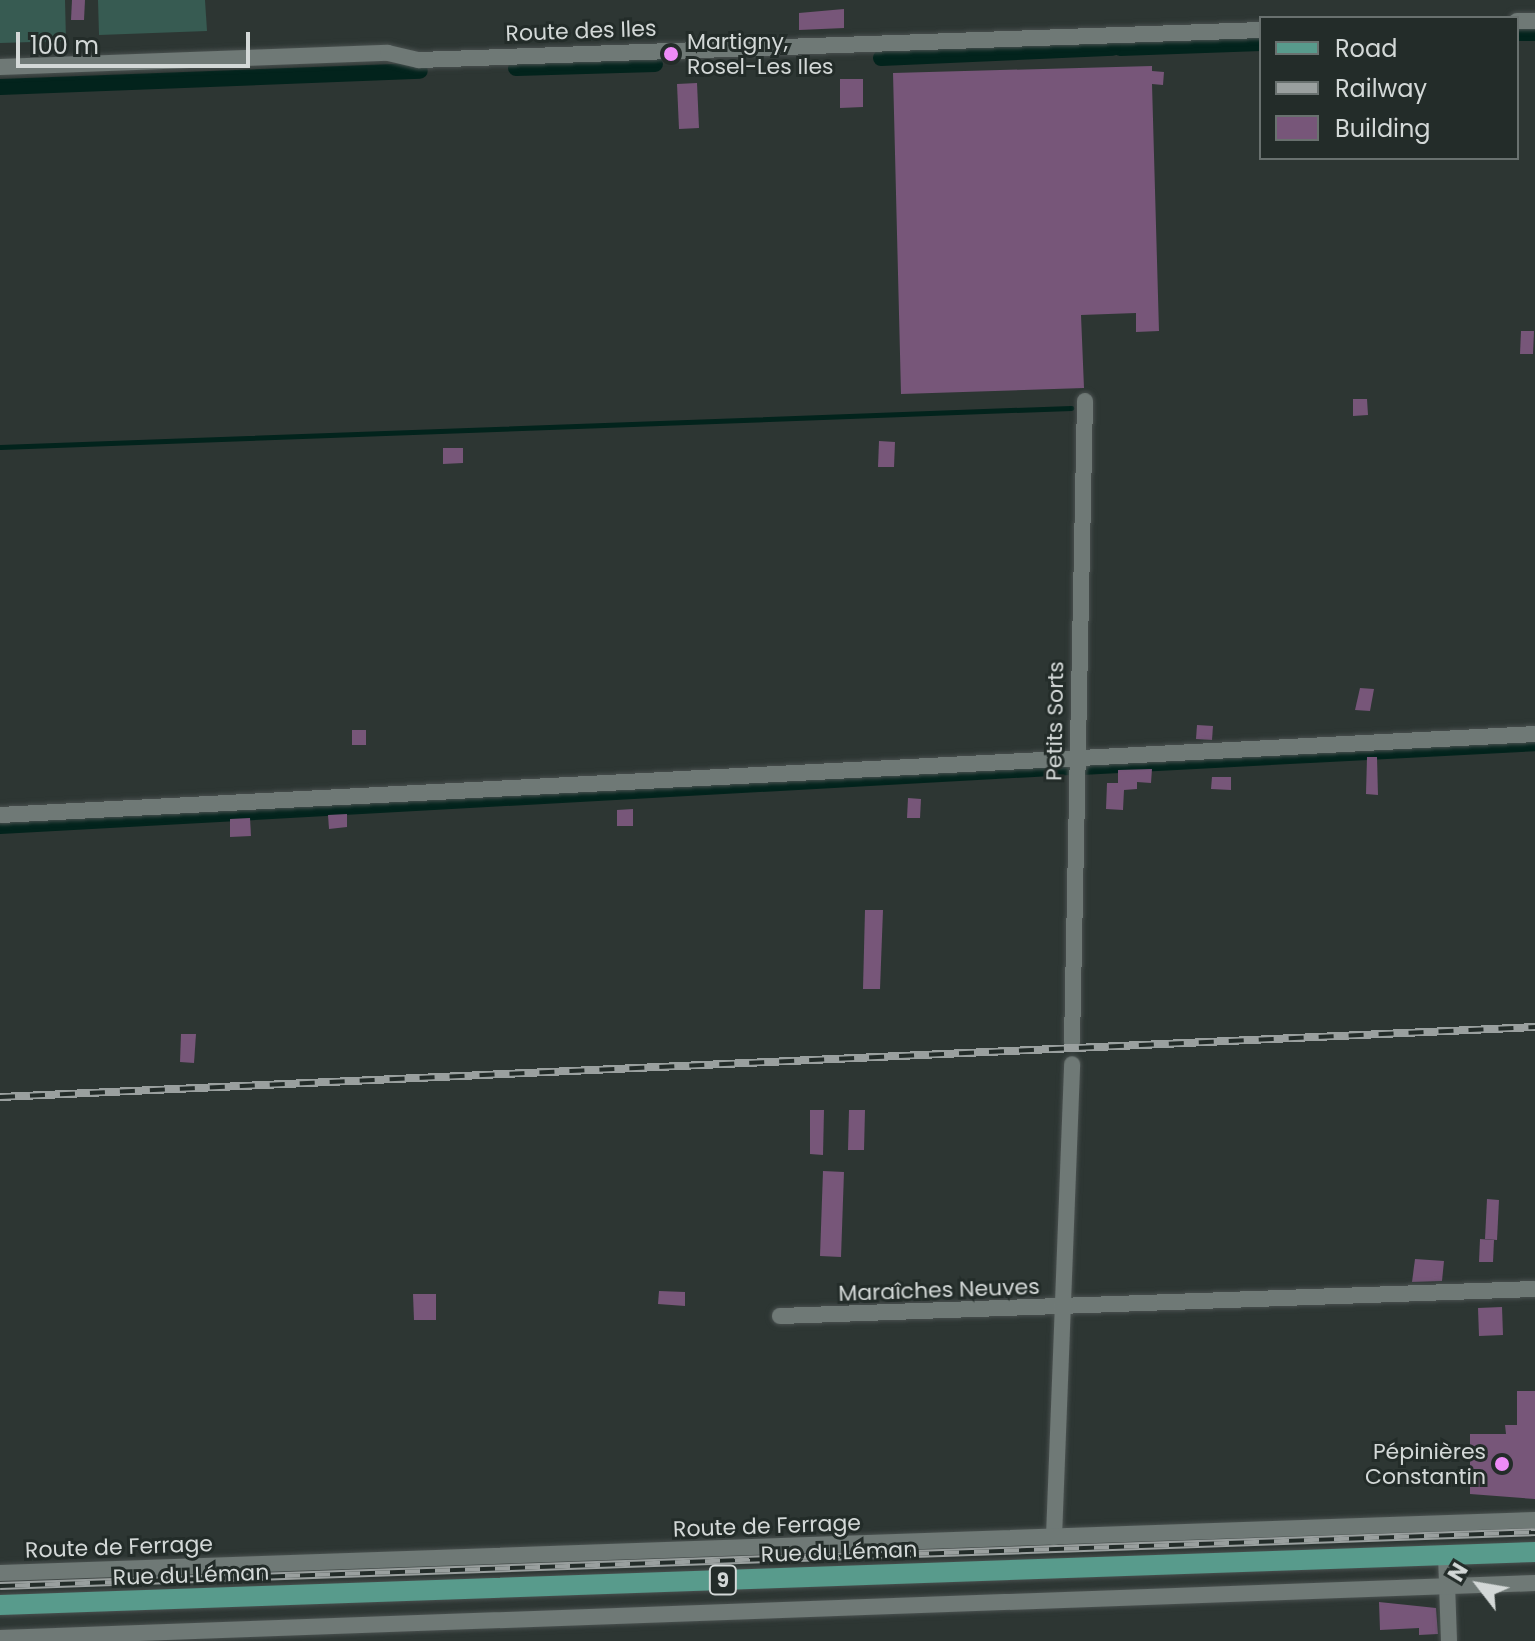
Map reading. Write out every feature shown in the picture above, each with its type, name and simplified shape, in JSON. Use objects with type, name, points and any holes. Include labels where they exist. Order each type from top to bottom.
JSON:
[{"type":"main road","name":"Rue du Léman","points":[[0,1605],[1535,1552]]},
{"type":"street","name":"Route des Iles","points":[[0,67],[388,53],[419,60],[1259,30]]},
{"type":"street","name":"Petits Sorts","points":[[1072,1042],[1085,401]]},
{"type":"street","points":[[0,815],[1535,734]]},
{"type":"street","points":[[1072,1064],[1063,1308],[1535,1289]]},
{"type":"street","name":"Maraîches Neuves","points":[[780,1316],[1063,1308],[1054,1537]]},
{"type":"street","name":"Route de Ferrage","points":[[0,1573],[1535,1520]]},
{"type":"street","points":[[1446,1555],[1449,1641]]},
{"type":"street","points":[[0,1638],[1535,1583]]},
{"type":"green space","points":[[0,0],[65,0],[66,41],[0,43]]},
{"type":"green space","points":[[98,0],[205,0],[207,31],[99,35]]},
{"type":"building","points":[[72,0],[85,0],[84,20],[71,20]]},
{"type":"building","points":[[844,9],[844,28],[799,30],[799,13]]},
{"type":"building","points":[[1152,66],[1152,71],[1164,72],[1163,85],[1152,84],[1159,331],[1136,332],[1136,313],[1081,315],[1084,388],[901,394],[893,73]]},
{"type":"building","points":[[840,79],[863,79],[863,107],[840,108]]},
{"type":"building","points":[[697,83],[699,128],[679,129],[677,84]]},
{"type":"building","points":[[1521,331],[1534,331],[1533,354],[1520,354]]},
{"type":"building","points":[[1353,399],[1367,399],[1368,415],[1353,416]]},
{"type":"building","points":[[879,441],[895,442],[894,467],[878,467]]},
{"type":"building","points":[[443,448],[463,448],[463,463],[443,464]]},
{"type":"building","points":[[1360,688],[1374,689],[1370,711],[1355,710]]},
{"type":"building","points":[[1197,725],[1213,726],[1212,740],[1196,739]]},
{"type":"building","points":[[352,730],[366,730],[366,745],[352,745]]},
{"type":"building","points":[[1367,757],[1377,757],[1378,795],[1366,794]]},
{"type":"building","points":[[1152,769],[1151,783],[1137,782],[1137,789],[1124,790],[1123,810],[1106,809],[1107,783],[1118,783],[1118,770]]},
{"type":"building","points":[[1212,777],[1231,777],[1231,790],[1211,789]]},
{"type":"building","points":[[908,798],[921,799],[920,818],[907,818]]},
{"type":"building","points":[[633,809],[633,826],[617,826],[617,810]]},
{"type":"building","points":[[347,814],[347,827],[329,829],[328,815]]},
{"type":"building","points":[[250,818],[251,836],[230,837],[230,819]]},
{"type":"building","points":[[865,910],[883,910],[880,989],[863,989]]},
{"type":"building","points":[[181,1034],[196,1034],[194,1063],[180,1062]]},
{"type":"building","points":[[810,1110],[824,1110],[823,1155],[810,1154]]},
{"type":"building","points":[[849,1110],[865,1110],[864,1150],[848,1150]]},
{"type":"building","points":[[823,1171],[844,1172],[841,1257],[820,1256]]},
{"type":"building","points":[[1487,1199],[1499,1200],[1497,1240],[1485,1239]]},
{"type":"building","points":[[1480,1239],[1494,1240],[1493,1262],[1479,1262]]},
{"type":"building","points":[[1415,1259],[1444,1261],[1442,1281],[1412,1282]]},
{"type":"building","points":[[659,1291],[685,1292],[685,1306],[658,1304]]},
{"type":"building","points":[[413,1294],[436,1294],[436,1320],[414,1320]]},
{"type":"building","points":[[1502,1307],[1503,1335],[1479,1336],[1478,1308]]},
{"type":"building","name":"Pépinières Constantin","points":[[1517,1391],[1535,1391],[1535,1499],[1470,1494],[1470,1434],[1506,1434],[1505,1425],[1517,1425]]},
{"type":"building","points":[[1379,1602],[1436,1608],[1438,1634],[1419,1635],[1419,1628],[1380,1630]]},
{"type":"waterway","points":[[1519,33],[1535,33]]},
{"type":"waterway","points":[[1120,48],[1259,43]]},
{"type":"waterway","points":[[881,58],[1113,48]]},
{"type":"waterway","points":[[516,68],[655,64]]},
{"type":"waterway","points":[[0,87],[420,71]]},
{"type":"waterway","points":[[0,447],[1071,408]]},
{"type":"waterway","points":[[1081,767],[1535,743]]},
{"type":"waterway","points":[[0,826],[1070,767]]},
{"type":"railway","points":[[0,1097],[1535,1027]]},
{"type":"railway","points":[[0,1586],[1535,1532]]},
{"type":"place","name":"Martigny, Rosel-Les Iles","points":[[671,54]]},
{"type":"place","name":"Pépinières Constantin","points":[[1502,1464]]}]
